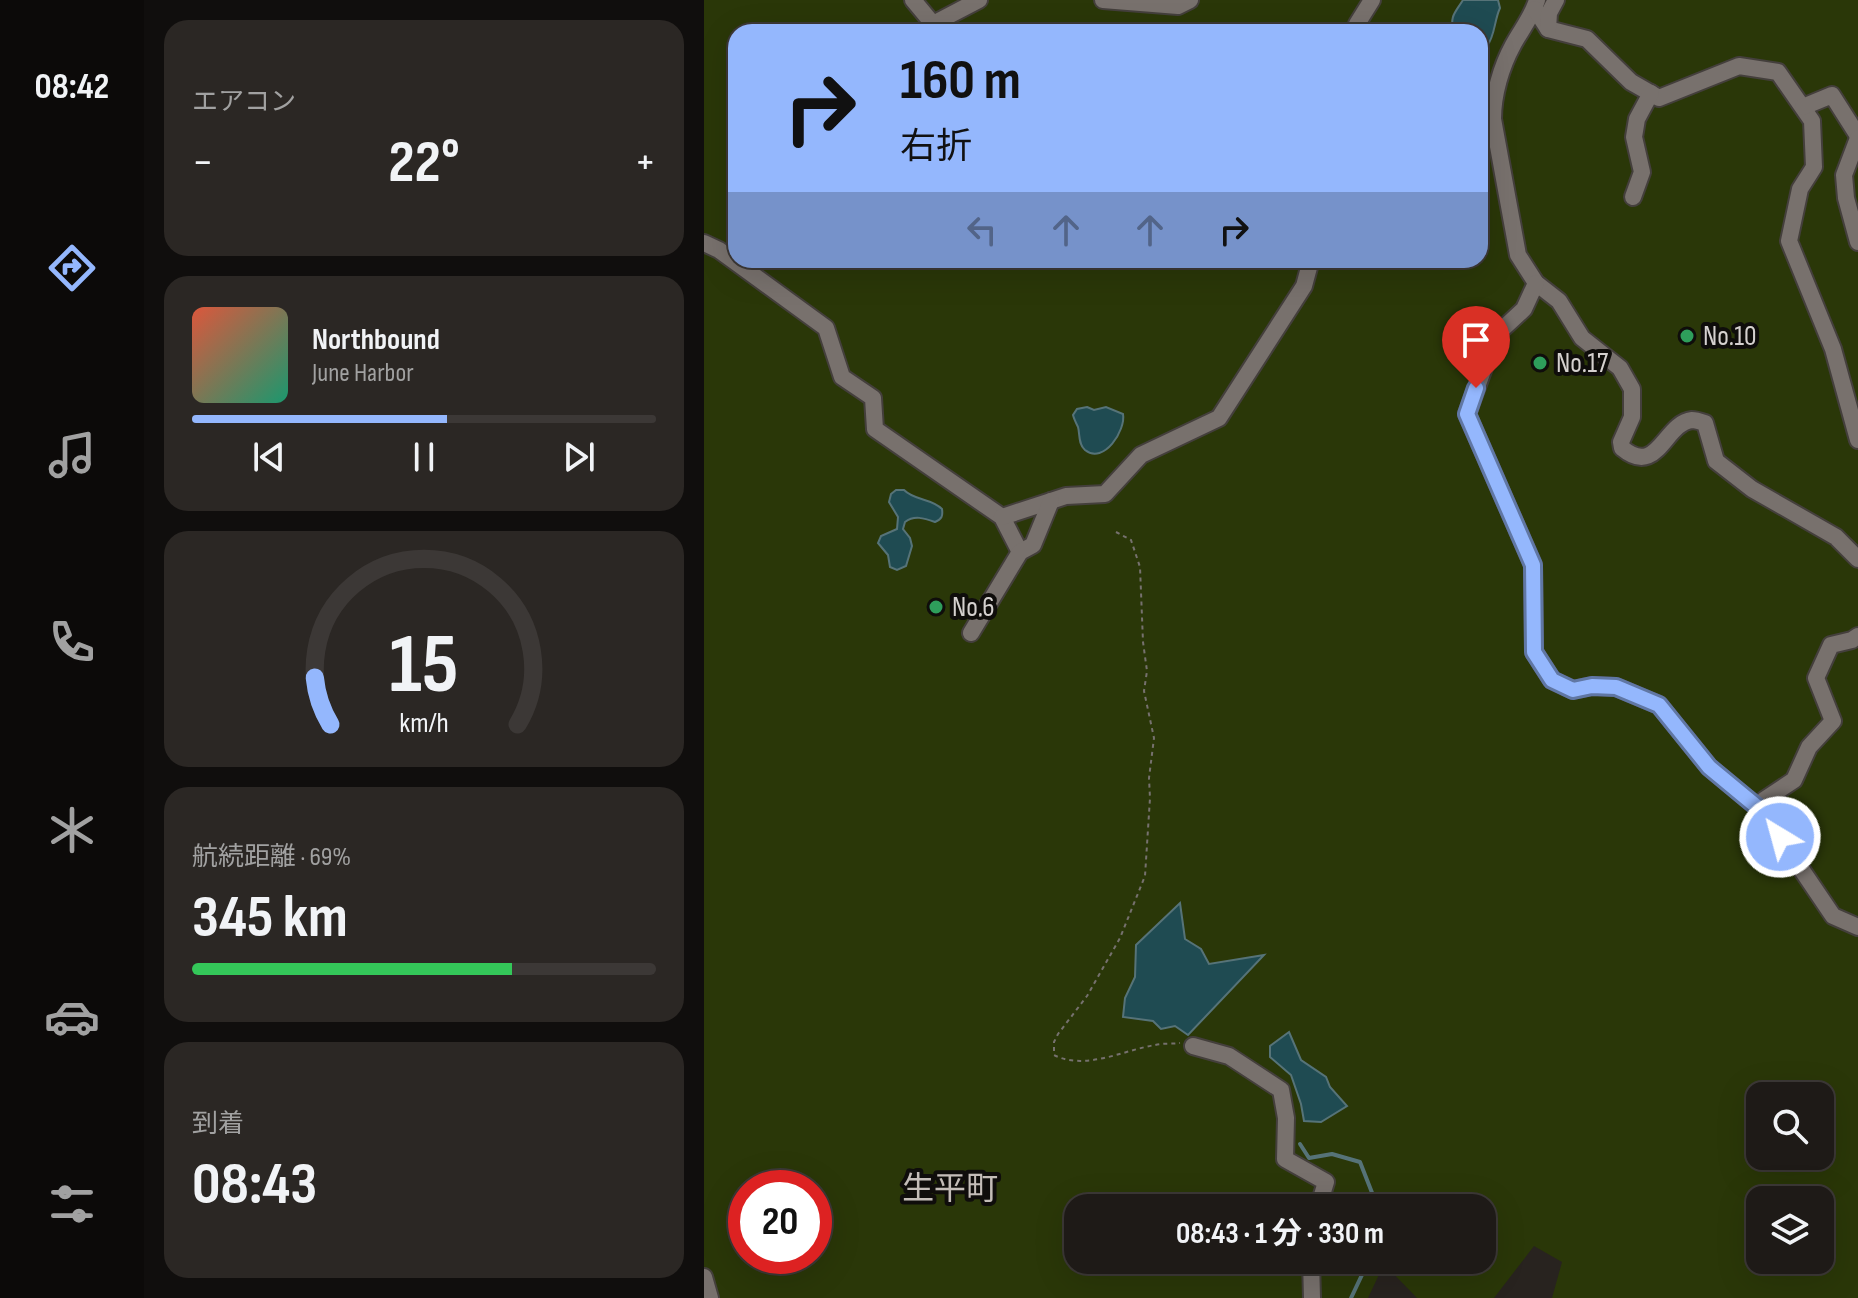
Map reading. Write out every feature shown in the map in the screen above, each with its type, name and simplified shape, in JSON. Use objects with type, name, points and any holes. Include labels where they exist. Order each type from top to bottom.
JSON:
[{"type":"street","points":[[913,0],[933,24],[979,0]]},
{"type":"street","points":[[1103,0],[1178,6],[1190,0]]},
{"type":"street","points":[[1357,24],[1372,0]]},
{"type":"street","points":[[1548,29],[1549,13],[1556,0]]},
{"type":"street","points":[[1536,5],[1548,29],[1587,39],[1631,82],[1659,98],[1739,66],[1778,72],[1812,121],[1814,167],[1800,189],[1789,241],[1833,349],[1858,440]]},
{"type":"street","points":[[1536,5],[1511,48],[1493,101],[1493,119],[1518,255],[1536,283],[1559,301],[1582,338],[1620,368],[1632,389],[1632,417],[1621,442],[1622,448],[1631,456],[1654,454],[1681,425],[1693,420],[1705,423],[1716,461],[1752,489],[1836,537],[1858,559]]},
{"type":"street","points":[[1633,197],[1642,172],[1634,137],[1637,119],[1651,93]]},
{"type":"street","points":[[1803,107],[1832,95],[1858,137],[1844,175],[1846,198],[1858,242]]},
{"type":"street","points":[[704,243],[728,257]]},
{"type":"street","points":[[744,268],[826,328],[842,377],[873,398],[875,429],[1002,517],[1020,552]]},
{"type":"street","points":[[1002,517],[1066,496],[1105,494],[1141,455],[1219,418],[1304,286],[1309,268]]},
{"type":"street","points":[[1536,283],[1524,309],[1496,335],[1467,414],[1533,565],[1534,652],[1552,680],[1573,690],[1592,686],[1616,687],[1659,705],[1709,767],[1762,811],[1833,916],[1858,927]]},
{"type":"street","points":[[971,633],[1020,552],[1033,545],[1051,501]]},
{"type":"street","points":[[1762,811],[1764,800],[1794,780],[1809,747],[1833,721],[1816,678],[1831,645],[1856,641]]},
{"type":"street","points":[[1193,1046],[1229,1056],[1281,1090],[1286,1118],[1285,1159],[1326,1182],[1322,1194]]},
{"type":"street","points":[[1311,1274],[1312,1298]]},
{"type":"street","points":[[704,1277],[710,1298]]},
{"type":"path","points":[[1116,532],[1131,540],[1140,567],[1147,671],[1144,691],[1154,738],[1145,876],[1120,938],[1087,996],[1058,1034],[1053,1049],[1054,1055],[1065,1059],[1094,1060],[1157,1044],[1193,1046]]},
{"type":"green space","points":[[704,0],[1858,0],[1858,1298],[1552,1298],[1562,1262],[1534,1246],[1494,1298],[1417,1298],[1394,1274],[1496,1274],[1496,1194],[1064,1194],[1064,1274],[1379,1274],[1368,1298],[704,1298]]},
{"type":"water","points":[[1463,0],[1498,0],[1500,8],[1488,44],[1488,24],[1452,24]]},
{"type":"water","points":[[1087,407],[1094,410],[1106,407],[1123,414],[1117,436],[1099,453],[1085,450],[1080,442],[1073,415],[1077,409]]},
{"type":"water","points":[[896,490],[904,490],[942,509],[941,518],[935,522],[916,518],[905,522],[903,529],[912,546],[906,566],[897,570],[890,567],[888,555],[878,543],[881,536],[897,529],[898,517],[889,502]]},
{"type":"water","points":[[1180,903],[1185,939],[1201,949],[1209,964],[1264,955],[1188,1035],[1175,1026],[1161,1029],[1153,1021],[1123,1017],[1125,998],[1135,977],[1136,945]]},
{"type":"water","points":[[1289,1032],[1301,1060],[1326,1077],[1330,1087],[1347,1106],[1321,1122],[1304,1121],[1291,1075],[1270,1057],[1270,1046]]},
{"type":"waterway","points":[[1300,1144],[1309,1158],[1332,1154],[1360,1162],[1373,1194]]},
{"type":"waterway","points":[[1351,1298],[1362,1274]]},
{"type":"place","name":"No.10","points":[[1687,336]]},
{"type":"place","name":"No.17","points":[[1540,363]]},
{"type":"place","name":"No.6","points":[[936,607]]},
{"type":"district","name":"生平町","points":[[950,1189]]},
{"type":"route","points":[[1476,388],[1467,414],[1533,565],[1534,652],[1552,680],[1573,690],[1592,686],[1616,687],[1659,705],[1709,767],[1762,811],[1780,837]]}]
